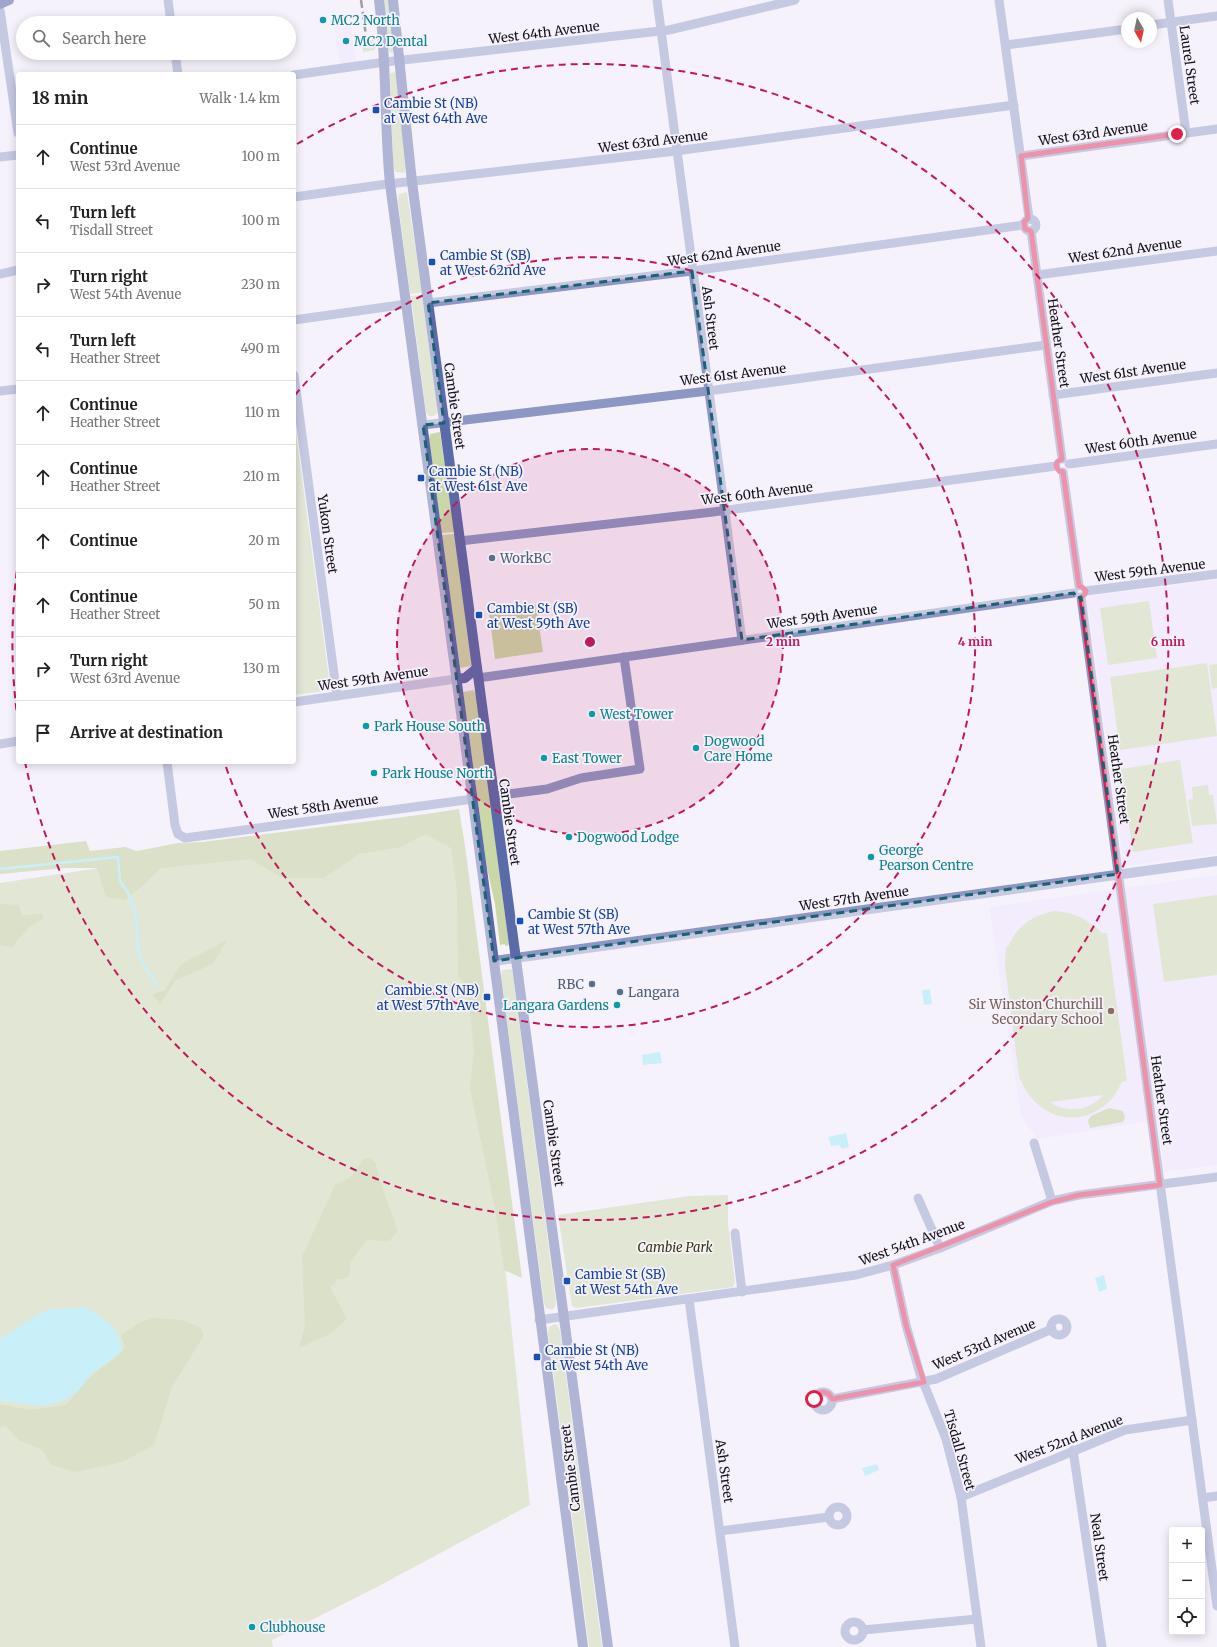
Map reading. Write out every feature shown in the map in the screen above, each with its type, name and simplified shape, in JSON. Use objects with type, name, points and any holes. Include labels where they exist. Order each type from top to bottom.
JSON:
[{"type":"main road","points":[[0,4],[9,0]]},
{"type":"main road","name":"Cambie Street","points":[[379,0],[385,62],[386,134],[390,184],[460,679],[473,799],[539,1320],[583,1647]]},
{"type":"main road","name":"Cambie Street","points":[[393,0],[412,182],[608,1647]]},
{"type":"main road","points":[[460,679],[478,677]]},
{"type":"main road","points":[[460,679],[478,677]]},
{"type":"street","points":[[168,0],[170,16]]},
{"type":"street","name":"Ash Street","points":[[657,0],[742,640]]},
{"type":"street","name":"West 64th Avenue","points":[[296,75],[400,60],[661,31],[795,0]]},
{"type":"street","name":"Heather Street","points":[[999,0],[1021,156],[1027,225],[1037,275],[1217,1606]]},
{"type":"street","name":"Laurel Street","points":[[1168,0],[1186,133]]},
{"type":"street","points":[[0,10],[16,119]]},
{"type":"street","points":[[1157,24],[1217,16]]},
{"type":"street","points":[[1006,45],[1121,30]]},
{"type":"street","points":[[176,60],[178,72]]},
{"type":"street","name":"West 63rd Avenue","points":[[296,197],[390,184],[676,151],[1014,105]]},
{"type":"street","name":"West 63rd Avenue","points":[[1021,156],[1217,129]]},
{"type":"street","points":[[0,157],[16,155]]},
{"type":"street","name":"West 62nd Avenue","points":[[428,303],[692,271],[1027,225]]},
{"type":"street","name":"West 62nd Avenue","points":[[1037,275],[1217,251]]},
{"type":"street","points":[[0,274],[16,270]]},
{"type":"street","points":[[296,320],[407,304]]},
{"type":"street","name":"West 61st Avenue","points":[[423,425],[708,391],[1046,345]]},
{"type":"street","name":"West 61st Avenue","points":[[1053,395],[1217,373]]},
{"type":"street","points":[[0,392],[16,389]]},
{"type":"street","name":"Yukon Street","points":[[296,390],[337,696]]},
{"type":"street","name":"West 60th Avenue","points":[[460,541],[724,511],[1217,444]]},
{"type":"street","name":"West 59th Avenue","points":[[478,677],[1217,574]]},
{"type":"street","points":[[494,796],[547,789],[581,778],[640,769],[624,657]]},
{"type":"street","name":"West 59th Avenue","points":[[296,702],[460,679]]},
{"type":"street","points":[[0,744],[16,741]]},
{"type":"street","name":"West 58th Avenue","points":[[167,764],[175,825],[178,834],[190,838],[473,799]]},
{"type":"street","name":"West 57th Avenue","points":[[494,961],[1217,861]]},
{"type":"street","points":[[1034,1143],[1052,1202]]},
{"type":"street","name":"West 54th Avenue","points":[[539,1320],[828,1281],[893,1265],[940,1248],[1052,1202],[1079,1195],[1217,1177]]},
{"type":"street","points":[[918,1198],[940,1248]]},
{"type":"street","points":[[735,1233],[742,1292]]},
{"type":"street","name":"Tisdall Street","points":[[893,1265],[906,1325],[924,1382],[946,1438],[961,1497],[981,1647]]},
{"type":"street","name":"Ash Street","points":[[689,1299],[735,1647]]},
{"type":"street","name":"West 53rd Avenue","points":[[832,1399],[936,1379],[1052,1329]]},
{"type":"street","name":"West 52nd Avenue","points":[[961,1497],[1125,1430],[1192,1420]]},
{"type":"street","name":"Neal Street","points":[[1073,1450],[1102,1647]]},
{"type":"street","points":[[1203,1498],[1217,1496]]},
{"type":"street","points":[[720,1531],[829,1517]]},
{"type":"street","points":[[863,1630],[978,1619]]},
{"type":"highlighted area","points":[[692,271],[742,640],[1074,593],[1076,598],[1081,597],[1118,874],[494,961],[423,425],[444,423],[428,303]]},
{"type":"shaded area","points":[[350,22],[356,62],[340,64],[334,25]]},
{"type":"shaded area","points":[[1217,580],[1217,854],[1126,866],[1123,861],[1089,611],[1086,608],[1086,601],[1090,596]]},
{"type":"shaded area","name":"Sir Winston Churchill Secondary School","points":[[1217,875],[1217,1165],[1164,1172],[1158,1120],[1037,1139],[1021,1116],[989,907]]},
{"type":"green space","points":[[383,0],[390,0],[395,52],[390,53],[389,50]]},
{"type":"green space","points":[[374,40],[375,50],[363,52],[362,42]]},
{"type":"green space","points":[[397,72],[405,173],[395,172],[393,163],[390,73]]},
{"type":"green space","points":[[407,192],[422,292],[410,294],[398,201],[399,194]]},
{"type":"green space","points":[[422,295],[438,412],[434,416],[429,416],[426,413],[411,296]]},
{"type":"green space","points":[[440,432],[454,532],[442,533],[429,438],[430,434]]},
{"type":"green space","points":[[296,433],[330,686],[326,691],[296,695]]},
{"type":"green space","points":[[455,534],[472,665],[460,668],[442,535]]},
{"type":"green space","points":[[1149,601],[1157,658],[1108,665],[1100,608]]},
{"type":"green space","points":[[536,605],[543,652],[495,659],[489,612]]},
{"type":"green space","points":[[1207,663],[1217,736],[1120,750],[1110,677]]},
{"type":"green space","points":[[1217,664],[1217,688],[1212,689],[1209,665]]},
{"type":"green space","points":[[474,690],[477,699],[509,945],[505,946],[505,944],[500,945],[495,904],[487,868],[463,692]]},
{"type":"green space","points":[[1180,760],[1193,843],[1133,852],[1121,769]]},
{"type":"green space","points":[[1208,785],[1209,795],[1213,795],[1217,824],[1192,826],[1188,800],[1193,799],[1192,787]]},
{"type":"green space","points":[[459,809],[522,1278],[504,1270],[496,1214],[470,1088],[474,1049],[467,988],[458,975],[457,892],[451,848],[425,834],[401,847],[359,854],[324,878],[283,878],[250,859],[161,868],[125,900],[106,897],[97,868],[65,868],[0,874],[0,851],[86,841],[90,851],[125,847],[137,851],[178,843],[202,842]]},
{"type":"green space","points":[[449,815],[502,1237],[530,1505],[375,1588],[272,1640],[273,1647],[0,1647],[0,883]]},
{"type":"green space","points":[[1217,895],[1217,975],[1164,982],[1153,904]]},
{"type":"green space","points":[[0,904],[19,905],[22,916],[43,913],[43,919],[28,928],[12,947],[0,945]]},
{"type":"green space","points":[[1054,911],[1068,913],[1086,920],[1102,933],[1107,933],[1127,1081],[1122,1082],[1107,1104],[1091,1113],[1079,1117],[1066,1117],[1054,1114],[1043,1108],[1033,1100],[1025,1089],[1019,1076],[1005,966],[1006,947],[1008,947],[1020,928],[1032,919]],"holes":[[[1103,1095],[1092,1105],[1078,1109],[1064,1108],[1050,1102]]]},
{"type":"green space","points":[[227,940],[213,964],[176,980],[160,1004],[152,995],[165,990],[181,964]]},
{"type":"green space","points":[[512,969],[556,1302],[555,1307],[552,1310],[546,1308],[544,1303],[501,977],[502,970]]},
{"type":"green space","points":[[1109,1108],[1123,1111],[1125,1118],[1123,1122],[1090,1128],[1088,1121],[1091,1116]]},
{"type":"green space","points":[[370,1158],[376,1164],[380,1182],[398,1231],[389,1241],[367,1240],[350,1262],[350,1275],[344,1279],[337,1279],[330,1287],[347,1319],[330,1334],[299,1348],[305,1326],[302,1257],[335,1185],[350,1178],[364,1159]]},
{"type":"green space","name":"Cambie Park","points":[[728,1195],[728,1223],[735,1282],[733,1287],[577,1308],[572,1306],[558,1215],[689,1196]]},
{"type":"green space","points":[[153,1318],[182,1320],[200,1327],[204,1335],[172,1387],[154,1445],[122,1462],[75,1472],[52,1465],[42,1450],[19,1440],[6,1426],[0,1427],[0,1404],[29,1410],[66,1405],[90,1377],[121,1353],[125,1347],[121,1335],[139,1323]]},
{"type":"green space","points":[[555,1324],[558,1326],[560,1331],[602,1647],[589,1647],[548,1333],[549,1327]]},
{"type":"water","points":[[930,989],[932,1004],[924,1005],[922,990]]},
{"type":"water","points":[[660,1052],[662,1063],[643,1065],[642,1055]]},
{"type":"water","points":[[846,1133],[849,1147],[842,1149],[839,1145],[831,1146],[828,1137]]},
{"type":"water","points":[[1104,1275],[1107,1289],[1099,1292],[1095,1278]]},
{"type":"water","points":[[83,1307],[97,1314],[110,1324],[118,1336],[121,1344],[121,1352],[89,1376],[79,1390],[65,1400],[45,1406],[0,1401],[0,1339],[42,1312],[52,1309]]},
{"type":"water","points":[[877,1464],[879,1470],[865,1476],[862,1468]]},
{"type":"waterway","points":[[0,869],[118,857],[120,881],[128,893],[136,915],[140,958],[157,985]]},
{"type":"railway","points":[[361,0],[367,43]]},
{"type":"place","name":"MC2 North","points":[[323,20]]},
{"type":"place","name":"MC2 Dental","points":[[346,41]]},
{"type":"place","name":"Cambie St (NB) at West 64th Ave","points":[[376,110]]},
{"type":"place","name":"Cambie St (SB) at West 62nd Ave","points":[[432,262]]},
{"type":"place","name":"Cambie St (NB) at West 61st Ave","points":[[421,478]]},
{"type":"place","name":"WorkBC","points":[[492,558]]},
{"type":"place","name":"Cambie St (SB) at West 59th Ave","points":[[479,615]]},
{"type":"place","name":"West Tower","points":[[592,714]]},
{"type":"place","name":"Park House South","points":[[366,726]]},
{"type":"place","name":"Dogwood Care Home","points":[[696,748]]},
{"type":"place","name":"East Tower","points":[[544,758]]},
{"type":"place","name":"Park House North","points":[[374,773]]},
{"type":"place","name":"Dogwood Lodge","points":[[569,837]]},
{"type":"place","name":"George Pearson Centre","points":[[871,857]]},
{"type":"place","name":"Cambie St (SB) at West 57th Ave","points":[[520,921]]},
{"type":"place","name":"RBC","points":[[592,984]]},
{"type":"place","name":"Langara","points":[[620,992]]},
{"type":"place","name":"Cambie St (NB) at West 57th Ave","points":[[487,997]]},
{"type":"place","name":"Langara Gardens","points":[[617,1005]]},
{"type":"place","name":"Sir Winston Churchill Secondary School","points":[[1111,1011]]},
{"type":"place","name":"Cambie St (SB) at West 54th Ave","points":[[567,1281]]},
{"type":"place","name":"Cambie St (NB) at West 54th Ave","points":[[537,1357]]},
{"type":"place","name":"Clubhouse","points":[[252,1627]]},
{"type":"route","points":[[814,1399],[820,1392],[826,1392],[832,1399],[924,1382],[920,1374],[906,1325],[893,1265],[940,1248],[1035,1207],[1079,1195],[1160,1185],[1081,598],[1086,591],[1079,586],[1063,472],[1059,471],[1056,466],[1057,462],[1062,459],[1031,231],[1026,230],[1023,225],[1025,220],[1028,218],[1021,156],[1177,134]]}]
